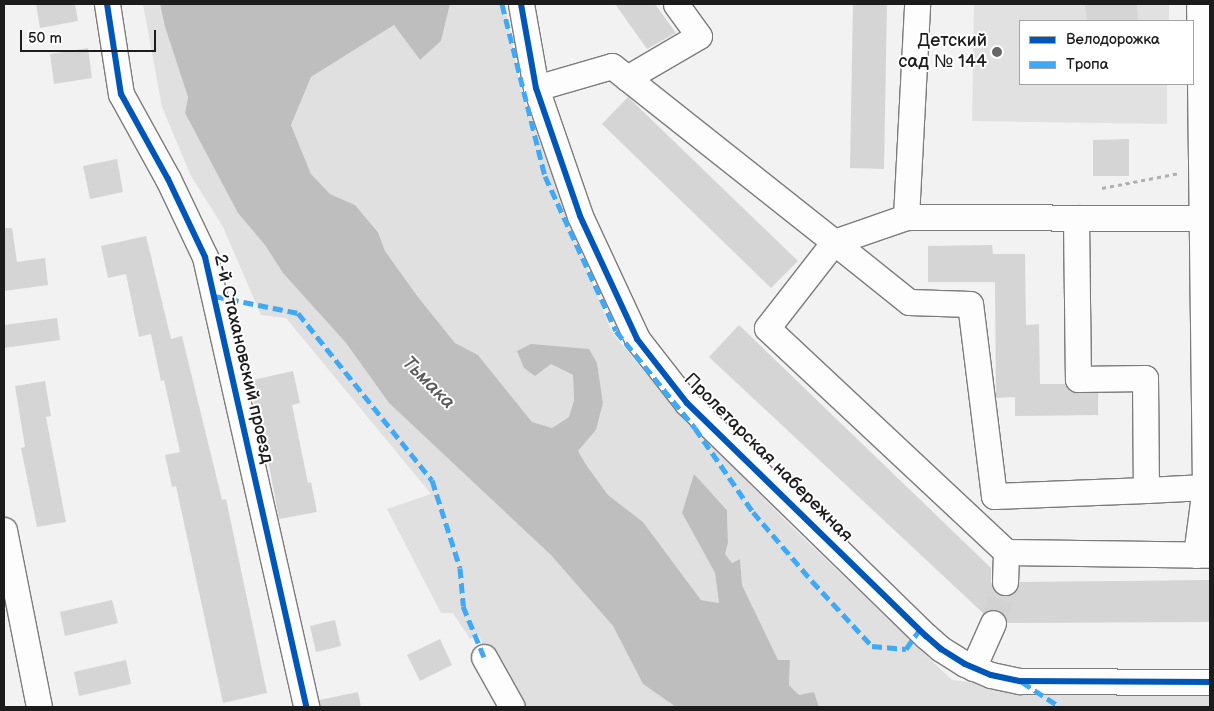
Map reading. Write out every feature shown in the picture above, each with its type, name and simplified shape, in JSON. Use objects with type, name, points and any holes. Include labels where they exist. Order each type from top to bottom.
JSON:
[{"type":"street","name":"2-й Стахановский проезд","points":[[107,4],[121,94],[168,179],[205,257],[306,707]]},
{"type":"street","name":"Пролетарская набережная","points":[[521,4],[536,88],[580,216],[636,339],[687,403],[933,643],[973,668],[1001,678],[1020,681],[1210,682]]},
{"type":"street","points":[[627,78],[699,36],[676,4]]},
{"type":"street","points":[[906,217],[918,4]]},
{"type":"street","points":[[1199,4],[1201,168],[1206,218],[1208,384],[1203,555],[1006,552],[767,328],[834,242],[906,217],[1206,218]]},
{"type":"street","points":[[536,88],[612,66],[908,302],[970,304],[994,496],[1205,486]]},
{"type":"street","points":[[1076,218],[1078,379],[1145,378],[1146,490]]},
{"type":"street","points":[[4,530],[39,707]]},
{"type":"street","points":[[1005,582],[1006,552]]},
{"type":"street","points":[[973,668],[993,623]]},
{"type":"street","points":[[484,658],[512,707]]},
{"type":"path","points":[[1102,188],[1201,168]]},
{"type":"shaded area","points":[[143,4],[160,4],[165,27],[188,97],[185,113],[283,273],[346,343],[389,403],[552,555],[613,626],[643,684],[676,707],[520,707],[478,635],[470,639],[453,613],[441,613],[387,509],[431,494],[286,318],[261,315],[223,227],[191,176],[162,107]]},
{"type":"shaded area","points":[[450,4],[505,4],[522,94],[611,331],[673,406],[789,524],[952,680],[1018,688],[1210,691],[1210,707],[819,707],[814,693],[799,695],[789,685],[790,660],[778,661],[742,585],[740,559],[732,563],[725,554],[728,543],[727,509],[694,475],[682,513],[715,573],[719,603],[701,600],[643,522],[608,495],[587,466],[578,451],[596,430],[603,403],[597,363],[589,349],[573,349],[551,364],[573,375],[574,400],[569,417],[552,428],[532,422],[478,355],[455,343],[418,297],[385,251],[378,231],[355,205],[330,194],[311,174],[291,125],[311,77],[394,25],[420,60],[441,41]]},
{"type":"shaded area","name":"Детский сад № 144","points":[[974,4],[1169,4],[1169,20],[1019,20],[1019,85],[1167,85],[1167,124],[972,121]]},
{"type":"water","name":"Тьмака","points":[[160,4],[450,4],[441,41],[420,60],[394,25],[311,77],[291,125],[311,174],[330,194],[355,205],[378,232],[385,251],[418,297],[455,343],[478,355],[532,422],[552,428],[569,417],[574,400],[573,375],[551,364],[535,376],[524,368],[517,351],[531,344],[589,349],[597,363],[603,403],[596,430],[578,451],[587,466],[608,495],[643,522],[701,600],[719,603],[715,573],[682,513],[694,474],[727,510],[728,543],[725,554],[732,563],[740,559],[742,585],[778,660],[790,660],[789,685],[799,695],[814,692],[819,707],[676,707],[643,684],[613,626],[551,555],[389,403],[346,343],[283,273],[265,245],[238,213],[185,113],[188,97],[165,27]]},
{"type":"building","points":[[36,4],[75,4],[78,21],[40,28]]},
{"type":"building","points":[[615,4],[655,4],[676,33],[647,49]]},
{"type":"building","points":[[853,4],[887,4],[884,169],[850,168]]},
{"type":"building","points":[[1085,4],[1137,4],[1138,20],[1087,20]]},
{"type":"building","points":[[88,48],[92,78],[54,84],[50,54]]},
{"type":"building","points":[[628,97],[798,261],[771,288],[602,124]]},
{"type":"building","points":[[1129,139],[1129,176],[1093,176],[1093,140]]},
{"type":"building","points":[[117,159],[123,192],[90,199],[83,166]]},
{"type":"building","points":[[4,228],[12,228],[17,262],[45,258],[48,285],[4,291]]},
{"type":"building","points":[[146,236],[171,339],[182,336],[222,500],[226,499],[267,693],[223,703],[176,486],[172,487],[165,455],[180,452],[164,380],[161,381],[151,334],[139,337],[126,274],[108,278],[101,246]]},
{"type":"building","points":[[992,245],[993,254],[1025,254],[1026,325],[1039,324],[1040,384],[1065,384],[1071,392],[1098,393],[1098,415],[1015,416],[1015,397],[996,398],[995,282],[928,282],[928,246]]},
{"type":"building","points":[[57,318],[60,340],[4,348],[4,325]]},
{"type":"building","points":[[739,325],[991,568],[991,582],[997,594],[1005,596],[1012,594],[1017,589],[1019,582],[1210,580],[1210,622],[1007,623],[1005,615],[998,610],[991,609],[983,613],[709,357]]},
{"type":"building","points":[[293,371],[300,403],[292,405],[308,483],[311,482],[317,512],[279,519],[259,412],[256,412],[249,381]]},
{"type":"building","points":[[45,381],[51,416],[46,417],[66,522],[37,527],[21,448],[25,447],[15,386]]},
{"type":"building","points":[[112,600],[118,623],[65,636],[60,612]]},
{"type":"building","points":[[335,620],[341,646],[316,652],[310,626]]},
{"type":"building","points":[[440,639],[452,665],[420,681],[407,655]]},
{"type":"building","points":[[126,660],[131,684],[79,696],[74,672]]},
{"type":"building","points":[[358,692],[361,707],[320,707],[319,700]]},
{"type":"tunnel","points":[[993,623],[1005,582]]},
{"type":"marked path","points":[[502,4],[545,176],[616,331],[695,428],[753,512],[812,581],[872,646],[906,649],[920,629]]},
{"type":"marked path","points":[[214,296],[298,313],[432,480],[460,568],[463,606],[484,657]]},
{"type":"marked path","points":[[1022,682],[1060,707]]},
{"type":"cycle path","points":[[107,4],[121,94],[168,179],[205,257],[306,707]]},
{"type":"cycle path","points":[[521,4],[536,88],[580,216],[637,339],[687,403],[926,636],[941,649],[965,664],[991,675],[1020,681],[1210,682]]},
{"type":"place","name":"Детский сад № 144","points":[[997,52]]}]
